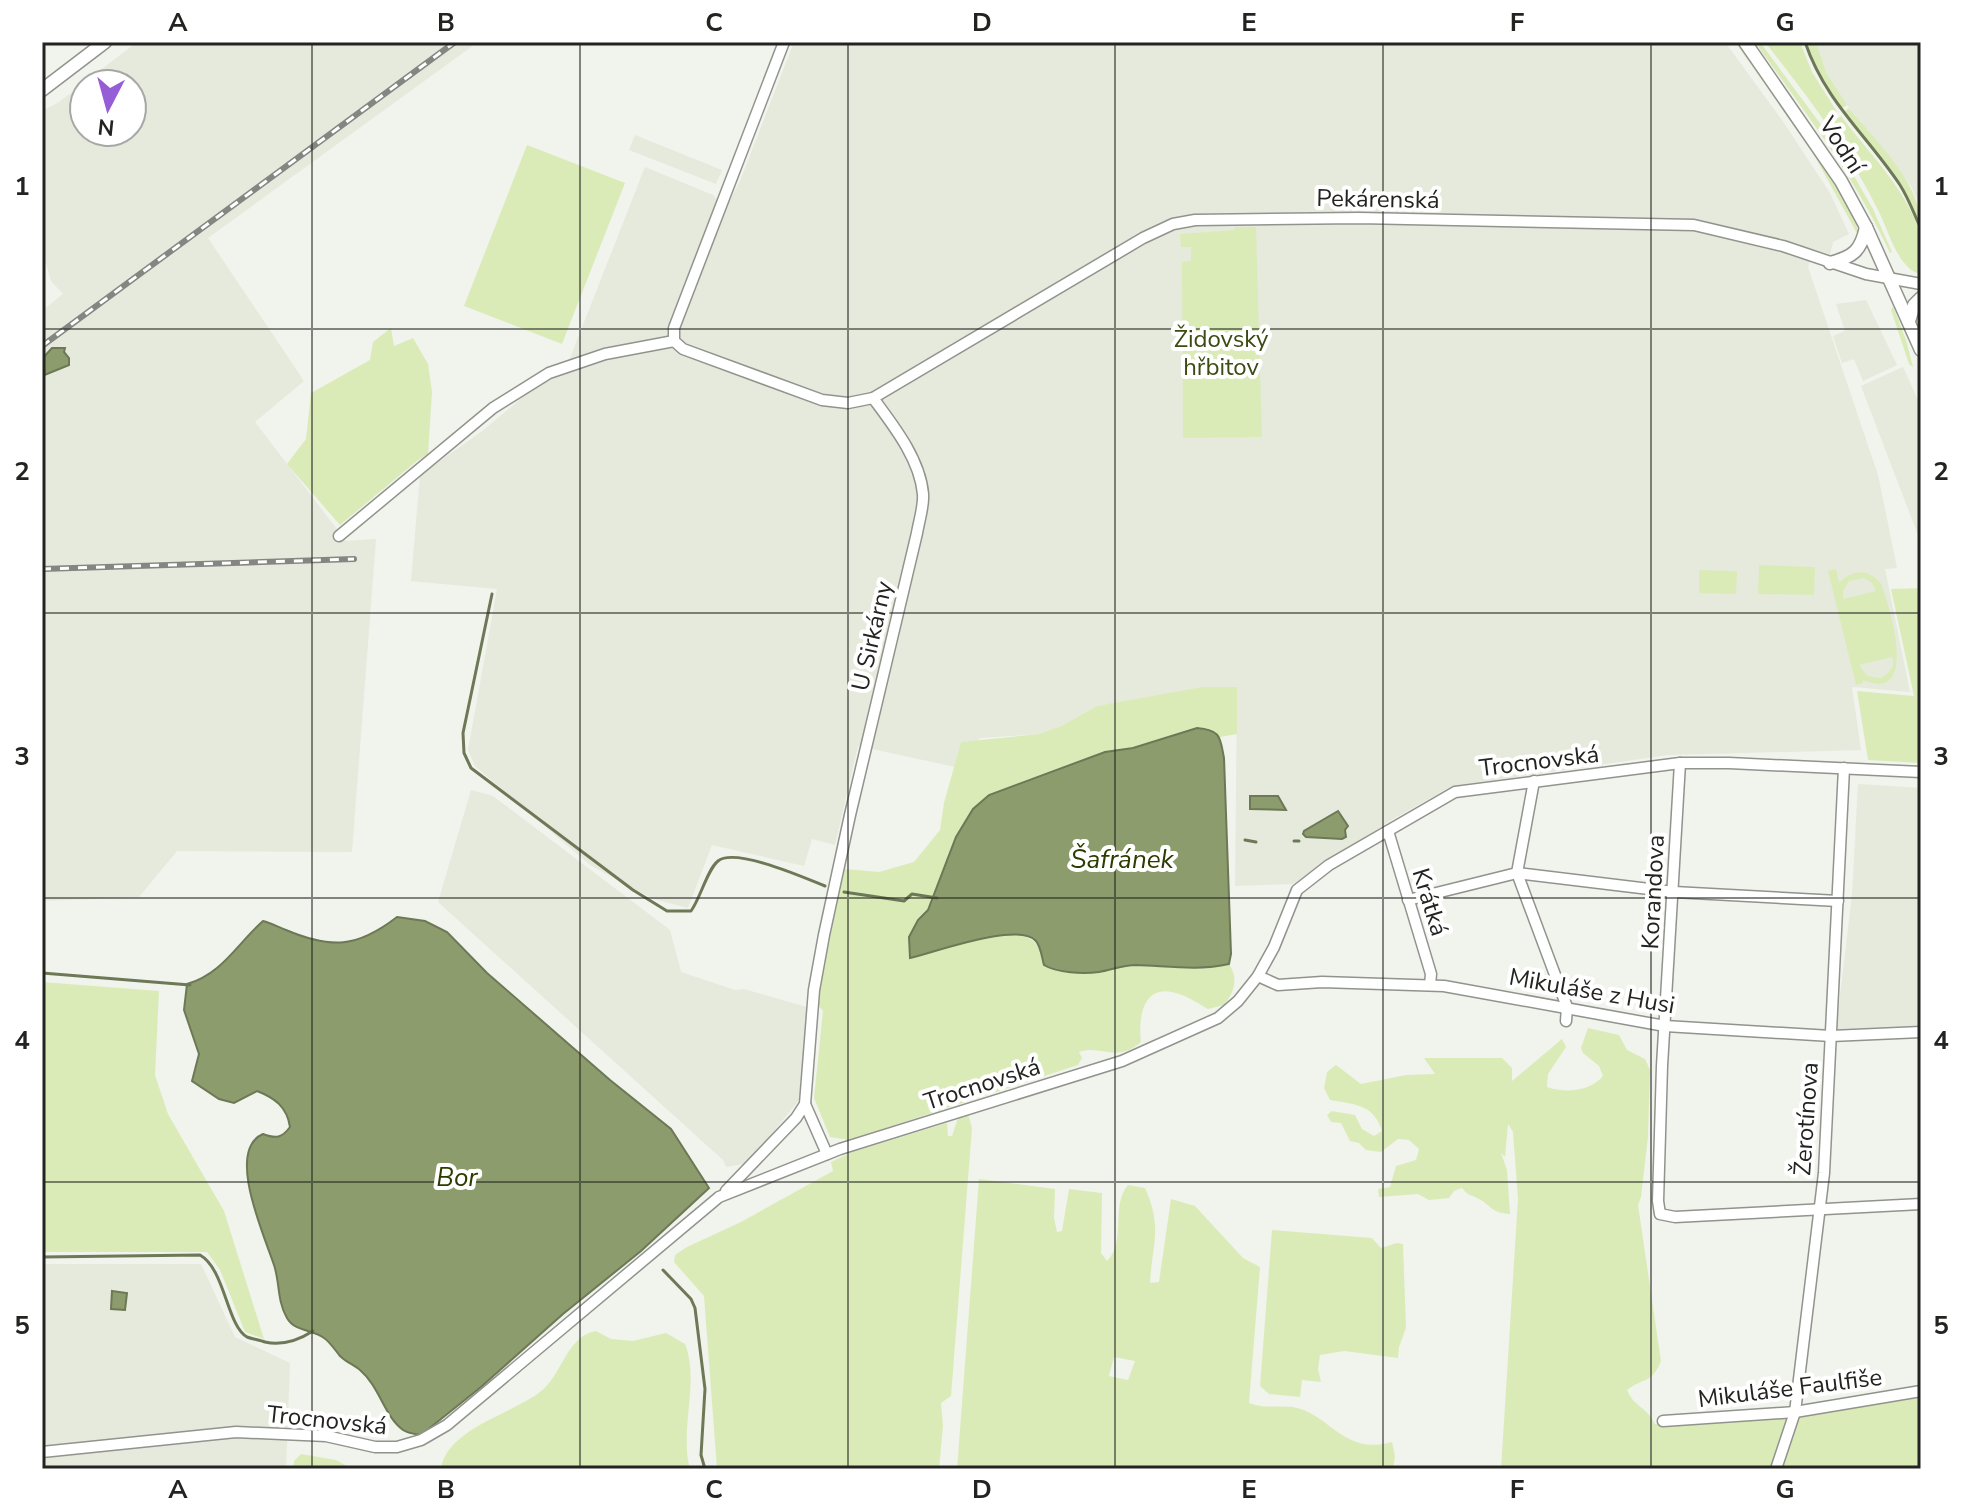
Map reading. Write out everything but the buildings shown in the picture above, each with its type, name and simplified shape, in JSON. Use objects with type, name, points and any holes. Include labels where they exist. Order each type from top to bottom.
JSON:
[{"type":"main road","points":[[42,90],[105,42]]},
{"type":"main road","name":"Vodní","points":[[1745,42],[1827,158],[1866,227],[1921,350]]},
{"type":"main road","points":[[1830,263],[1846,259],[1859,250],[1866,227]]},
{"type":"main road","points":[[1909,321],[1914,305],[1921,298]]},
{"type":"street","points":[[784,42],[674,328],[674,341],[683,349],[822,400],[848,403],[873,398]]},
{"type":"street","name":"Pekárenská","points":[[873,398],[1143,238],[1173,224],[1195,220],[1359,218],[1694,225],[1747,235],[1830,263],[1921,284]]},
{"type":"street","points":[[339,536],[493,408],[549,373],[605,354],[674,341]]},
{"type":"street","name":"U Sirkárny","points":[[827,1154],[805,1104],[814,990],[923,495],[901,437],[873,398]]},
{"type":"street","name":"Trocnovská","points":[[42,1452],[236,1432],[326,1436],[375,1447],[397,1447],[421,1440],[447,1425],[719,1197],[827,1154],[1122,1061],[1218,1018],[1238,1001],[1258,976],[1274,947],[1297,890],[1329,865],[1455,792],[1680,763],[1921,772]]},
{"type":"street","name":"Korandova","points":[[1680,763],[1665,1026],[1660,1214],[1675,1217],[1818,1210]]},
{"type":"street","name":"Žerotínova","points":[[1776,1469],[1795,1412],[1824,1173],[1844,768]]},
{"type":"street","points":[[1534,781],[1517,873],[1567,1007],[1566,1021]]},
{"type":"street","name":"Krátká","points":[[1388,831],[1431,974],[1430,985]]},
{"type":"street","points":[[1408,900],[1517,873],[1674,892],[1838,901]]},
{"type":"street","name":"Mikuláše z Husi","points":[[1258,976],[1278,985],[1322,982],[1430,985],[1665,1026],[1831,1036],[1921,1032]]},
{"type":"street","points":[[719,1197],[749,1169],[805,1104]]},
{"type":"street","points":[[1818,1210],[1921,1204]]},
{"type":"street","name":"Mikuláše Faulfiše","points":[[1663,1421],[1795,1412],[1921,1391]]},
{"type":"shaded area","points":[[137,42],[478,42],[208,238],[304,381],[255,422],[346,541],[376,539],[352,852],[177,851],[139,897],[42,901],[42,311],[63,294],[51,281],[42,249],[42,111],[68,95],[68,148],[148,148],[148,68],[103,68]]},
{"type":"shaded area","points":[[794,42],[1725,42],[1830,193],[1849,234],[1833,242],[1830,254],[1813,249],[1808,267],[1878,475],[1897,568],[1885,569],[1910,692],[1852,687],[1861,750],[1668,755],[1452,786],[1393,819],[1293,884],[1235,886],[1237,687],[1097,706],[1039,734],[980,738],[960,768],[858,746],[835,845],[812,839],[804,866],[712,845],[688,908],[653,899],[590,865],[475,766],[468,750],[497,589],[411,581],[420,475],[481,432],[570,358],[645,167],[713,195],[725,210],[740,181]]},
{"type":"shaded area","points":[[1816,42],[1921,42],[1921,209],[1911,186],[1843,100],[1827,74]]},
{"type":"shaded area","points":[[635,135],[722,170],[716,184],[629,150]]},
{"type":"shaded area","points":[[1866,300],[1897,365],[1863,381],[1854,359],[1842,363],[1833,336],[1845,331],[1836,304]]},
{"type":"shaded area","points":[[1903,367],[1921,407],[1921,543],[1861,386]]},
{"type":"shaded area","points":[[1858,784],[1921,788],[1921,1026],[1836,1029],[1852,895]]},
{"type":"shaded area","points":[[471,790],[493,796],[670,930],[681,972],[735,990],[744,989],[807,1007],[799,1100],[748,1163],[726,1167],[723,1160],[438,902]]},
{"type":"shaded area","points":[[42,1264],[201,1264],[235,1337],[290,1363],[286,1469],[42,1469]]},
{"type":"green space","points":[[1735,42],[1740,42],[1828,169],[1855,220],[1859,237],[1814,155]]},
{"type":"green space","points":[[1755,42],[1760,42],[1836,145],[1873,209],[1892,252],[1844,170]]},
{"type":"green space","points":[[1765,42],[1800,42],[1812,72],[1837,112],[1829,119],[1832,122],[1841,116],[1909,206],[1921,239],[1921,271],[1917,273],[1904,263],[1841,145]]},
{"type":"green space","points":[[1806,42],[1816,42],[1827,74],[1847,105],[1841,109],[1823,81]]},
{"type":"green space","points":[[1849,108],[1905,179],[1914,194],[1921,227],[1901,185],[1843,113]]},
{"type":"green space","points":[[527,145],[625,183],[562,344],[464,306]]},
{"type":"green space","name":"Židovský hřbitov","points":[[1235,227],[1256,227],[1262,437],[1183,438],[1182,262],[1191,261],[1191,247],[1181,247],[1180,234],[1234,230]]},
{"type":"green space","points":[[1893,306],[1913,367],[1909,364],[1891,310]]},
{"type":"green space","points":[[391,328],[394,346],[413,338],[428,364],[432,392],[428,454],[340,525],[287,464],[306,439],[311,393],[370,360],[373,342]]},
{"type":"green space","points":[[1759,565],[1815,567],[1814,595],[1758,594]]},
{"type":"green space","points":[[1836,569],[1839,583],[1860,572],[1871,575],[1881,584],[1897,650],[1891,678],[1881,684],[1863,680],[1863,683],[1856,685],[1828,571]],"holes":[[[1864,578],[1872,583],[1876,591],[1843,599],[1843,591],[1849,581]],[[1892,657],[1891,669],[1881,678],[1867,676],[1859,665]]]},
{"type":"green space","points":[[1699,570],[1737,571],[1736,594],[1699,593]]},
{"type":"green space","points":[[1921,588],[1921,763],[1868,760],[1857,691],[1914,696],[1891,589]]},
{"type":"green space","points":[[1202,687],[1237,687],[1237,734],[1220,737],[1211,729],[1197,729],[1133,748],[1105,752],[1024,781],[973,809],[956,837],[928,910],[918,921],[910,941],[910,957],[981,938],[1018,935],[1032,940],[1040,951],[1098,972],[1134,965],[1204,969],[1229,964],[1234,985],[1224,1005],[1208,1009],[1179,994],[1157,992],[1150,997],[1142,1012],[1141,1042],[1123,1052],[1079,1052],[1082,1058],[1078,1065],[849,1140],[830,1137],[814,1098],[823,1011],[818,1005],[845,869],[879,872],[914,862],[940,830],[961,742],[1039,734],[1097,706]]},
{"type":"green space","points":[[42,982],[159,991],[155,1075],[168,1114],[224,1211],[264,1339],[245,1332],[220,1270],[207,1252],[42,1252]]},
{"type":"green space","points":[[1588,1028],[1619,1035],[1627,1050],[1645,1059],[1650,1070],[1648,1137],[1638,1205],[1661,1361],[1650,1377],[1627,1390],[1633,1400],[1655,1424],[1921,1391],[1921,1469],[1501,1469],[1518,1199],[1513,1132],[1508,1124],[1505,1157],[1501,1153],[1507,1170],[1510,1214],[1495,1211],[1462,1188],[1454,1191],[1449,1198],[1429,1200],[1418,1194],[1379,1197],[1378,1189],[1390,1187],[1396,1166],[1416,1160],[1419,1149],[1409,1140],[1398,1139],[1381,1152],[1366,1150],[1359,1143],[1350,1141],[1341,1123],[1331,1122],[1327,1115],[1332,1111],[1355,1115],[1362,1129],[1374,1136],[1382,1131],[1368,1110],[1330,1100],[1324,1088],[1327,1072],[1336,1065],[1361,1084],[1406,1075],[1435,1074],[1424,1058],[1502,1058],[1512,1068],[1512,1081],[1562,1039],[1566,1047],[1548,1074],[1547,1087],[1577,1090],[1603,1076],[1599,1066],[1581,1048]]},
{"type":"green space","points":[[968,1114],[972,1128],[951,1396],[941,1403],[943,1426],[939,1469],[717,1469],[704,1296],[674,1262],[675,1255],[833,1171],[831,1162],[852,1152],[947,1123],[948,1136],[952,1136],[958,1118]]},
{"type":"green space","points":[[979,1179],[1055,1189],[1057,1232],[1062,1231],[1069,1189],[1102,1193],[1101,1253],[1107,1261],[1116,1244],[1123,1194],[1128,1185],[1145,1188],[1155,1225],[1150,1283],[1159,1282],[1171,1199],[1195,1206],[1243,1258],[1260,1267],[1249,1403],[1306,1411],[1349,1439],[1361,1443],[1375,1445],[1392,1442],[1395,1456],[1393,1469],[957,1469]],"holes":[[[1114,1357],[1135,1361],[1128,1380],[1109,1376]]]},
{"type":"green space","points":[[1272,1230],[1372,1238],[1381,1248],[1403,1244],[1406,1328],[1398,1358],[1344,1351],[1320,1355],[1318,1369],[1321,1382],[1302,1380],[1300,1397],[1269,1394],[1260,1386]]},
{"type":"green space","points":[[596,1331],[611,1339],[633,1341],[666,1333],[685,1344],[691,1374],[687,1438],[690,1469],[441,1469],[455,1443],[482,1424],[540,1392],[578,1340]]},
{"type":"green space","points":[[301,1454],[336,1460],[352,1469],[293,1469],[294,1461]]},
{"type":"water","points":[[52,348],[65,348],[69,365],[42,376],[42,359]]},
{"type":"water","name":"Šafránek","points":[[1197,728],[1218,736],[1224,758],[1229,964],[1194,968],[1136,965],[1093,973],[1063,971],[1044,965],[1036,941],[1027,936],[1012,935],[975,940],[910,958],[909,937],[918,920],[928,910],[956,837],[973,809],[989,795],[1105,752],[1133,748]]},
{"type":"water","points":[[1250,796],[1278,796],[1286,810],[1250,809]]},
{"type":"water","points":[[1338,811],[1348,826],[1346,837],[1306,837],[1303,834],[1304,831]]},
{"type":"water","name":"Bor","points":[[397,917],[425,921],[447,932],[487,973],[671,1129],[709,1188],[641,1251],[421,1435],[405,1431],[397,1424],[367,1377],[340,1356],[326,1340],[294,1326],[287,1318],[247,1175],[247,1157],[252,1143],[263,1134],[275,1137],[284,1133],[290,1127],[286,1114],[279,1104],[257,1091],[234,1103],[219,1099],[192,1081],[199,1054],[184,1010],[187,984],[220,966],[263,921],[317,940],[343,942],[369,935]]},
{"type":"water","points":[[112,1291],[127,1293],[125,1310],[111,1309]]},
{"type":"waterway","points":[[1805,42],[1835,101],[1900,185],[1921,229]]},
{"type":"waterway","points":[[492,594],[463,733],[464,753],[471,768],[633,890],[667,911],[691,911],[714,865],[727,858],[770,865],[825,886]]},
{"type":"waterway","points":[[1245,840],[1256,842]]},
{"type":"waterway","points":[[1294,841],[1299,841]]},
{"type":"waterway","points":[[844,892],[904,901],[912,894],[937,898]]},
{"type":"waterway","points":[[42,973],[190,985]]},
{"type":"waterway","points":[[42,1257],[200,1255],[215,1272],[235,1322],[247,1337],[284,1343],[313,1331]]},
{"type":"waterway","points":[[663,1270],[691,1299],[695,1308],[705,1389],[701,1455],[705,1469]]},
{"type":"railway","points":[[42,346],[455,42]]},
{"type":"railway","points":[[42,569],[354,559]]}]
